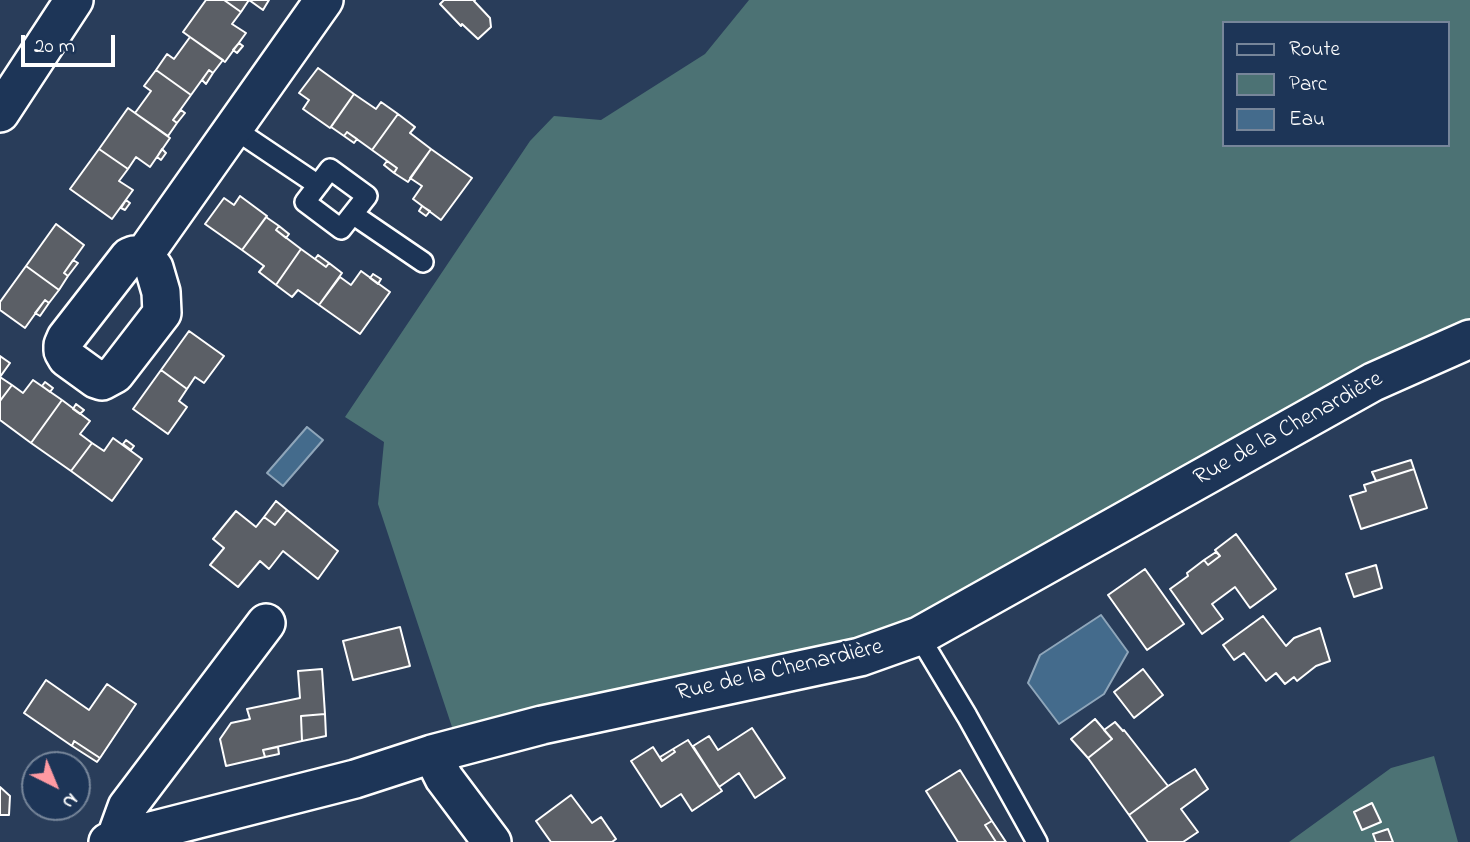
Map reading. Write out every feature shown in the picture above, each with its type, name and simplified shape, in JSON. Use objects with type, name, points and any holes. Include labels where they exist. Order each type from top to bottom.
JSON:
[{"type":"street","points":[[0,113],[74,0]]},
{"type":"street","points":[[144,255],[324,0]]},
{"type":"street","name":"Rue de la Chenardière","points":[[112,841],[355,779],[432,754],[542,725],[860,657],[919,636],[1373,382],[1470,339]]},
{"type":"street","name":"Rue de la Chenardière","points":[[112,841],[127,807],[266,623]]},
{"type":"street","points":[[432,754],[444,778],[492,842]]},
{"type":"lane","points":[[233,128],[318,185]]},
{"type":"lane","points":[[330,169],[368,197],[341,229],[305,202],[318,185],[330,169]]},
{"type":"lane","points":[[354,215],[423,262]]},
{"type":"lane","points":[[919,636],[1037,842]]},
{"type":"green space","points":[[749,0],[1470,0],[1470,325],[1242,440],[876,638],[453,730],[378,504],[384,442],[345,417],[530,141],[554,116],[601,120],[705,54]]},
{"type":"green space","points":[[1434,756],[1458,842],[1289,842],[1391,768]]},
{"type":"water","points":[[307,427],[323,440],[283,486],[267,473]]},
{"type":"water","points":[[1101,615],[1128,652],[1104,694],[1059,724],[1028,683],[1040,655]]},
{"type":"building","points":[[206,0],[224,0],[241,12],[232,24],[246,33],[225,62],[183,32]]},
{"type":"building","points":[[224,0],[249,0],[241,12]]},
{"type":"building","points":[[249,0],[269,0],[263,10]]},
{"type":"building","points":[[444,0],[475,0],[490,18],[491,27],[478,39],[440,4]]},
{"type":"building","points":[[190,37],[223,60],[213,73],[209,70],[191,95],[156,70],[167,54],[174,59]]},
{"type":"building","points":[[239,43],[243,46],[237,53],[233,50]]},
{"type":"building","points":[[318,68],[354,94],[330,128],[303,109],[309,100],[299,93]]},
{"type":"building","points":[[156,70],[191,95],[173,120],[177,123],[168,136],[135,113],[151,91],[144,86]]},
{"type":"building","points":[[209,70],[213,73],[206,84],[202,80]]},
{"type":"building","points":[[354,94],[376,109],[381,102],[398,114],[372,150],[347,132],[344,136],[331,127]]},
{"type":"building","points":[[128,108],[170,138],[150,167],[136,157],[128,169],[99,149]]},
{"type":"building","points":[[181,110],[185,113],[177,123],[173,120]]},
{"type":"building","points":[[398,114],[415,127],[410,133],[431,149],[408,182],[394,173],[397,168],[372,150]]},
{"type":"building","points":[[347,132],[357,139],[354,143],[344,136]]},
{"type":"building","points":[[99,149],[128,169],[119,181],[133,190],[112,219],[70,189]]},
{"type":"building","points":[[162,149],[166,153],[161,160],[157,157]]},
{"type":"building","points":[[431,149],[472,178],[441,220],[413,199],[422,186],[410,178]]},
{"type":"building","points":[[387,161],[397,168],[394,173],[384,165]]},
{"type":"building","points":[[240,196],[267,216],[242,250],[205,224],[224,198],[234,205]]},
{"type":"building","points":[[126,200],[130,203],[125,210],[121,208]]},
{"type":"building","points":[[422,206],[430,211],[426,216],[419,211]]},
{"type":"building","points":[[266,217],[279,226],[276,230],[301,249],[276,285],[259,272],[264,266],[242,250]]},
{"type":"building","points":[[56,224],[84,245],[64,273],[68,276],[59,290],[26,266]]},
{"type":"building","points":[[279,226],[289,234],[286,238],[276,230]]},
{"type":"building","points":[[301,249],[326,267],[329,263],[342,273],[319,305],[298,290],[292,297],[276,285]]},
{"type":"building","points":[[318,255],[329,263],[326,267],[315,259]]},
{"type":"building","points":[[73,260],[78,263],[68,276],[64,273]]},
{"type":"building","points":[[26,266],[59,290],[49,303],[45,300],[25,328],[0,310],[0,302]]},
{"type":"building","points":[[361,271],[390,292],[360,334],[319,305],[340,277],[351,285]]},
{"type":"building","points":[[373,274],[381,279],[378,284],[370,278]]},
{"type":"building","points":[[45,300],[49,303],[40,316],[35,313]]},
{"type":"building","points":[[189,331],[224,356],[204,383],[195,377],[187,389],[161,370]]},
{"type":"building","points":[[0,356],[10,363],[0,377]]},
{"type":"building","points":[[161,370],[187,389],[179,401],[187,407],[168,434],[133,409]]},
{"type":"building","points":[[0,377],[12,385],[0,401]]},
{"type":"building","points":[[33,380],[62,400],[31,443],[0,420],[0,401],[12,385],[23,393]]},
{"type":"building","points":[[45,382],[53,388],[50,392],[42,386]]},
{"type":"building","points":[[62,400],[90,421],[80,434],[92,443],[71,471],[31,443]]},
{"type":"building","points":[[76,404],[84,410],[80,414],[73,409]]},
{"type":"building","points":[[113,438],[142,459],[112,501],[71,471],[92,443],[104,451]]},
{"type":"building","points":[[126,440],[134,446],[131,450],[123,444]]},
{"type":"building","points":[[1411,460],[1414,469],[1376,481],[1372,472]]},
{"type":"building","points":[[1414,469],[1427,508],[1361,529],[1350,496],[1366,491],[1364,485]]},
{"type":"building","points":[[276,501],[287,510],[275,525],[264,517]]},
{"type":"building","points":[[287,510],[338,551],[318,579],[283,551],[269,569],[260,561],[238,587],[210,565],[224,548],[213,539],[236,511],[256,527],[264,517],[275,525]]},
{"type":"building","points":[[1236,534],[1276,589],[1250,608],[1235,587],[1212,604],[1223,619],[1202,634],[1170,589],[1204,560],[1208,565],[1220,556],[1215,550]]},
{"type":"building","points":[[1216,552],[1220,556],[1208,565],[1204,560]]},
{"type":"building","points":[[1376,565],[1382,588],[1354,597],[1346,574]]},
{"type":"building","points":[[1145,569],[1184,624],[1147,650],[1108,595]]},
{"type":"building","points":[[1263,616],[1286,646],[1294,638],[1320,628],[1330,661],[1316,666],[1297,681],[1294,677],[1285,684],[1276,673],[1266,681],[1244,653],[1234,660],[1223,645]]},
{"type":"building","points":[[400,627],[410,666],[353,680],[343,641]]},
{"type":"building","points":[[322,669],[325,714],[301,716],[302,741],[263,750],[265,757],[226,766],[220,739],[231,723],[250,719],[247,709],[300,698],[298,671]]},
{"type":"building","points":[[1143,669],[1163,695],[1134,718],[1114,692]]},
{"type":"building","points":[[46,680],[89,710],[107,684],[136,704],[100,758],[74,741],[72,746],[24,713]]},
{"type":"building","points":[[325,714],[326,736],[302,741],[301,716]]},
{"type":"building","points":[[1095,719],[1112,739],[1088,758],[1071,739]]},
{"type":"building","points":[[1115,722],[1168,786],[1129,815],[1088,758],[1112,739],[1104,730]]},
{"type":"building","points":[[752,728],[785,778],[755,798],[739,773],[719,787],[693,746],[709,736],[718,750]]},
{"type":"building","points":[[688,740],[722,791],[692,811],[681,794],[661,807],[631,761],[653,747],[662,761],[675,752],[673,749]]},
{"type":"building","points":[[74,741],[89,751],[80,751],[72,746]]},
{"type":"building","points":[[278,747],[279,754],[265,757],[263,750]]},
{"type":"building","points":[[673,749],[675,752],[662,761],[660,757]]},
{"type":"building","points":[[91,752],[100,758],[97,762],[91,758]]},
{"type":"building","points":[[1195,769],[1208,789],[1181,809],[1198,832],[1183,842],[1148,842],[1129,815]]},
{"type":"building","points":[[960,770],[992,821],[985,825],[996,842],[958,842],[926,791]]},
{"type":"building","points":[[0,787],[10,796],[9,815],[0,815]]},
{"type":"building","points":[[571,795],[592,823],[601,817],[616,839],[612,842],[551,842],[536,821]]},
{"type":"building","points":[[1372,803],[1381,822],[1362,830],[1354,812]]},
{"type":"building","points":[[992,821],[1006,842],[996,842],[985,825]]},
{"type":"building","points":[[1388,829],[1393,842],[1376,842],[1373,834]]}]
